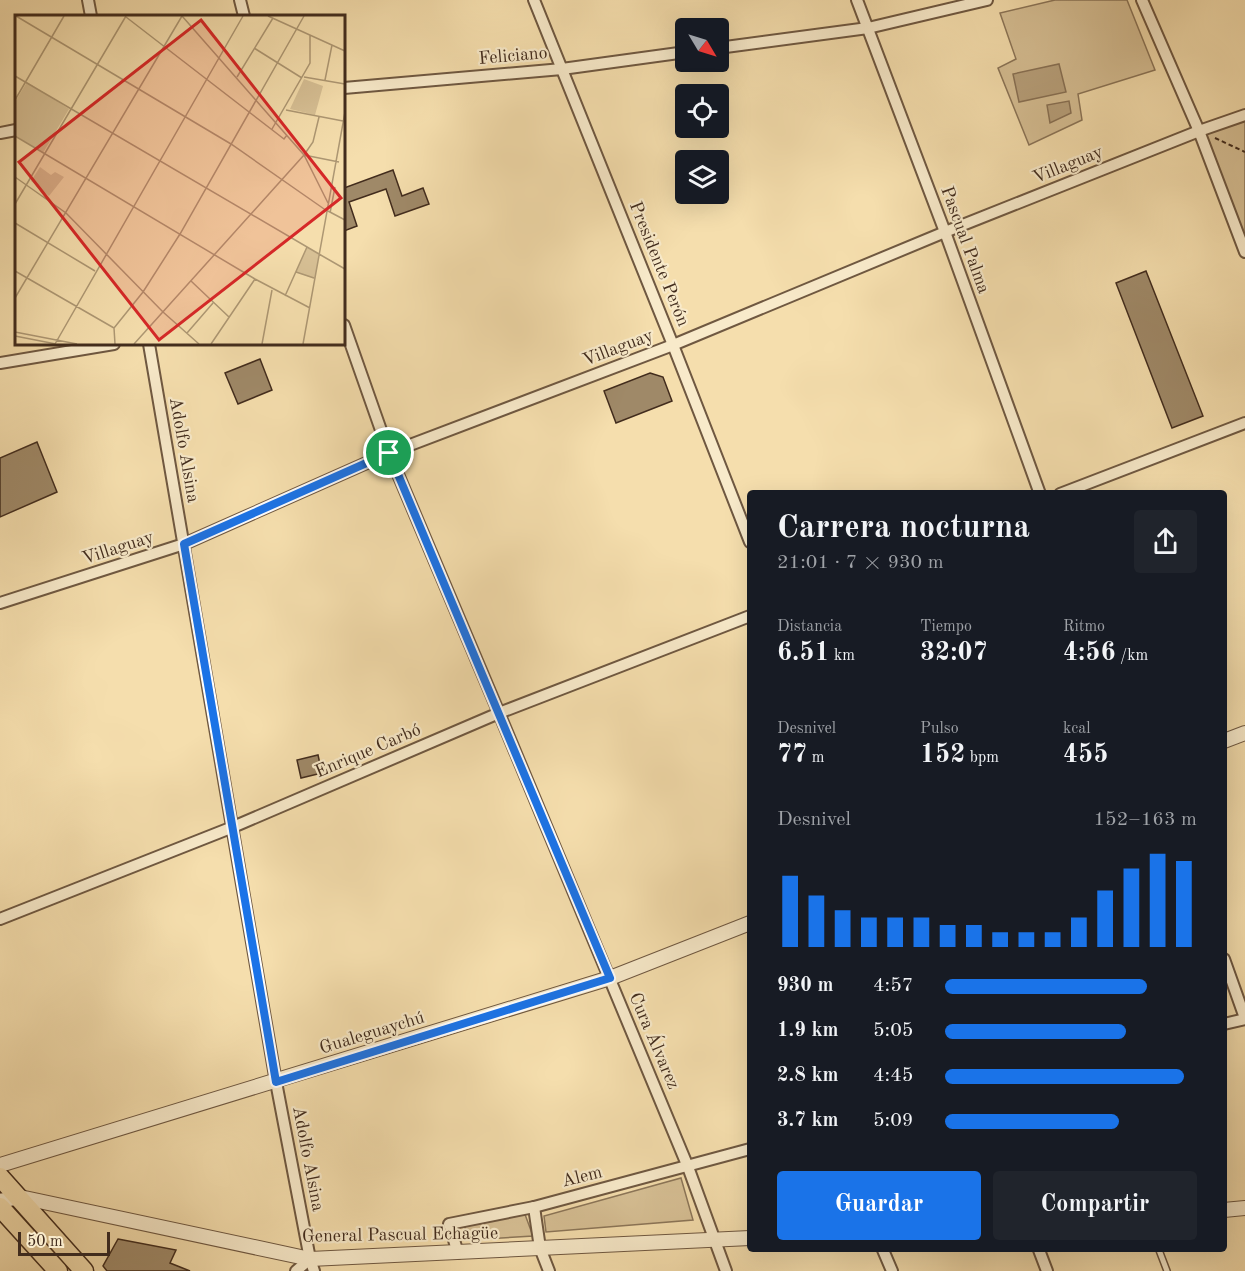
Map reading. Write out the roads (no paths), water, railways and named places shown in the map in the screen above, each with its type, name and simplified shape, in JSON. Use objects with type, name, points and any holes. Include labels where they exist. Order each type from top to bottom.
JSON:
[{"type":"main road","points":[[0,1177],[84,1271]]},
{"type":"main road","points":[[0,1207],[58,1271]]},
{"type":"street","points":[[88,0],[91,15]]},
{"type":"street","points":[[240,0],[244,15]]},
{"type":"street","name":"Presidente Perón","points":[[534,0],[747,534]]},
{"type":"street","name":"Pascual Palma","points":[[857,0],[945,232],[1039,490]]},
{"type":"street","points":[[729,47],[868,28],[987,0]]},
{"type":"street","points":[[1142,0],[1199,131],[1245,252]]},
{"type":"street","name":"Feliciano","points":[[345,88],[562,69],[675,54]]},
{"type":"street","name":"Villaguay","points":[[0,603],[184,544],[389,453],[673,345],[945,232],[1199,131],[1245,115]]},
{"type":"street","points":[[0,133],[15,130]]},
{"type":"street","name":"Cura Álvarez","points":[[345,328],[389,453],[500,713],[688,1167],[726,1271]]},
{"type":"street","points":[[0,363],[108,345]]},
{"type":"street","name":"Adolfo Alsina","points":[[149,345],[276,1082],[312,1265]]},
{"type":"street","points":[[1070,490],[1245,423]]},
{"type":"street","name":"Enrique Carbó","points":[[0,919],[233,827],[500,713],[747,617]]},
{"type":"street","points":[[1227,740],[1245,733]]},
{"type":"street","name":"Gualeguaychú","points":[[0,1166],[610,978],[747,924]]},
{"type":"street","points":[[1227,967],[1245,1018],[1227,1023]]},
{"type":"street","name":"Alem","points":[[458,1253],[449,1224],[534,1207],[747,1150]]},
{"type":"street","points":[[0,1201],[20,1197]]},
{"type":"street","name":"General Pascual Echagüe","points":[[20,1197],[312,1265],[458,1253],[747,1238]]},
{"type":"street","points":[[534,1207],[540,1248],[549,1271]]},
{"type":"street","points":[[1227,1210],[1245,1208]]},
{"type":"street","points":[[884,1252],[891,1271]]},
{"type":"street","points":[[1040,1252],[1047,1271]]},
{"type":"street","points":[[296,1271],[312,1265]]},
{"type":"lane","points":[[1160,1252],[1167,1271]]}]
